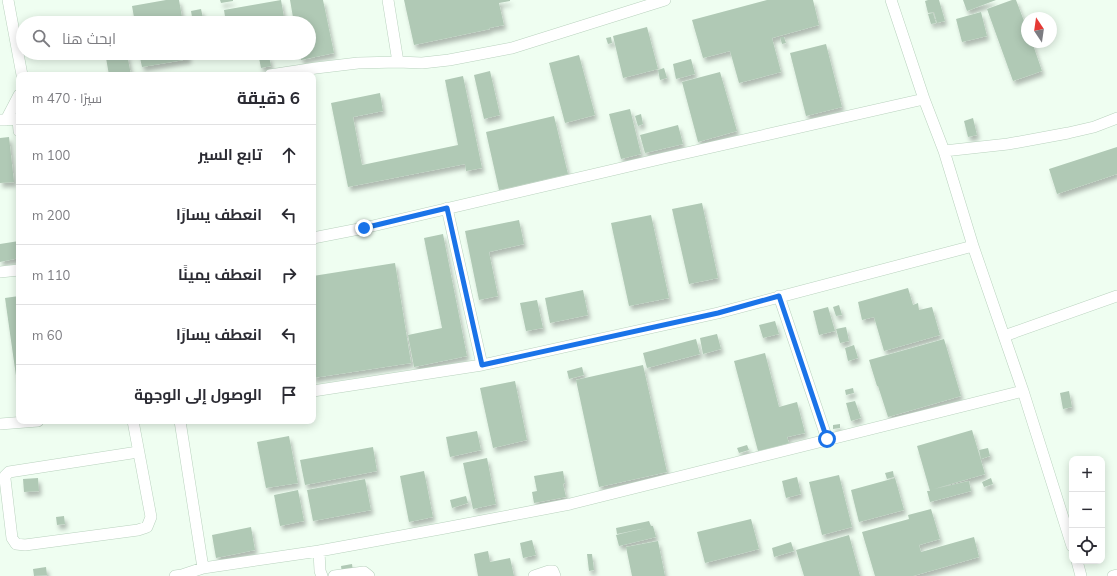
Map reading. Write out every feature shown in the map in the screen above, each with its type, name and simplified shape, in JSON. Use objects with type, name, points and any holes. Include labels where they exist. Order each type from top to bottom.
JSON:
[{"type":"street","points":[[8,0],[16,43]]},
{"type":"street","points":[[388,0],[398,62]]},
{"type":"street","points":[[292,72],[358,63],[422,63],[448,60],[512,48],[665,0]]},
{"type":"street","points":[[891,0],[924,99],[944,151],[1069,537]]},
{"type":"street","points":[[19,60],[21,72]]},
{"type":"street","points":[[316,237],[364,228],[924,99]]},
{"type":"street","points":[[3,120],[16,100]]},
{"type":"street","points":[[944,151],[1008,144],[1068,133],[1094,127],[1117,118]]},
{"type":"street","points":[[3,120],[16,119]]},
{"type":"street","points":[[447,208],[482,365]]},
{"type":"street","points":[[316,391],[482,365],[718,313],[974,246]]},
{"type":"street","points":[[0,272],[16,270]]},
{"type":"street","points":[[779,296],[827,439]]},
{"type":"street","points":[[1004,336],[1117,296]]},
{"type":"street","points":[[175,576],[203,568],[319,551],[570,504],[1023,391]]},
{"type":"street","points":[[0,424],[16,423]]},
{"type":"street","points":[[133,424],[150,517],[147,526],[138,530],[24,545],[16,544],[12,538],[5,479],[5,476],[9,472],[138,452]]},
{"type":"street","points":[[180,424],[203,568]]},
{"type":"street","points":[[319,551],[320,571],[322,576]]},
{"type":"street","points":[[1078,564],[1081,576]]},
{"type":"street","points":[[534,576],[553,571],[555,576]]},
{"type":"street","points":[[334,576],[364,572],[369,576]]},
{"type":"street","points":[[1113,576],[1117,574]]},
{"type":"building","points":[[166,0],[179,0],[182,16],[134,16],[132,6]]},
{"type":"building","points":[[220,0],[233,0],[233,1],[221,3]]},
{"type":"building","points":[[281,0],[284,16],[225,16],[224,10]]},
{"type":"building","points":[[290,0],[323,0],[334,53],[316,57],[316,16],[293,16]]},
{"type":"building","points":[[404,0],[510,1],[499,3],[504,25],[414,45]]},
{"type":"building","points":[[767,0],[813,0],[819,25],[772,38],[781,72],[739,83],[730,51],[703,58],[692,20]]},
{"type":"building","points":[[939,0],[945,21],[937,23],[934,12],[928,13],[925,1]]},
{"type":"building","points":[[963,0],[996,0],[967,11]]},
{"type":"building","points":[[1016,0],[1021,13],[1021,48],[1034,48],[1042,71],[1013,81],[987,9]]},
{"type":"building","points":[[201,9],[202,16],[192,16],[191,11]]},
{"type":"building","points":[[981,12],[987,36],[962,42],[956,19]]},
{"type":"building","points":[[933,13],[936,23],[931,24],[928,14]]},
{"type":"building","points":[[647,27],[658,69],[623,78],[613,36]]},
{"type":"building","points":[[611,37],[612,43],[608,44],[606,38]]},
{"type":"building","points":[[780,37],[784,37],[786,43],[782,44]]},
{"type":"building","points":[[826,44],[842,107],[806,116],[790,53]]},
{"type":"building","points":[[579,55],[595,115],[565,123],[549,63]]},
{"type":"building","points":[[691,59],[695,74],[676,79],[673,64]]},
{"type":"building","points":[[106,60],[128,60],[130,72],[108,72]]},
{"type":"building","points":[[140,60],[183,60],[142,67]]},
{"type":"building","points":[[259,60],[270,60],[271,66],[261,68]]},
{"type":"building","points":[[664,68],[667,78],[660,80],[658,70]]},
{"type":"building","points":[[490,71],[500,115],[484,119],[474,75]]},
{"type":"building","points":[[720,72],[737,131],[698,142],[682,82]]},
{"type":"building","points":[[463,76],[482,168],[466,171],[465,164],[348,187],[331,103],[380,93],[383,111],[353,117],[362,165],[458,145],[445,80]]},
{"type":"building","points":[[630,109],[641,154],[621,159],[609,114]]},
{"type":"building","points":[[641,114],[643,124],[638,126],[635,116]]},
{"type":"building","points":[[554,116],[568,174],[499,190],[486,132]]},
{"type":"building","points":[[973,118],[977,135],[968,137],[964,121]]},
{"type":"building","points":[[678,125],[683,144],[645,153],[640,135]]},
{"type":"building","points":[[9,137],[14,182],[0,183],[0,138]]},
{"type":"building","points":[[1117,147],[1117,174],[1057,194],[1049,169]]},
{"type":"building","points":[[702,203],[718,278],[689,284],[672,209]]},
{"type":"building","points":[[651,215],[669,298],[629,306],[611,223]]},
{"type":"building","points":[[519,220],[524,244],[489,252],[498,296],[479,300],[465,231]]},
{"type":"building","points":[[443,234],[467,356],[414,367],[408,335],[442,328],[424,238]]},
{"type":"building","points":[[16,241],[16,259],[0,262],[0,244]]},
{"type":"building","points":[[395,263],[411,363],[316,378],[316,276]]},
{"type":"building","points":[[908,288],[913,305],[918,303],[919,310],[932,307],[940,335],[884,351],[874,317],[862,320],[858,302]]},
{"type":"building","points":[[583,290],[588,315],[550,323],[545,298]]},
{"type":"building","points":[[16,296],[16,376],[5,298]]},
{"type":"building","points":[[537,300],[543,328],[526,331],[520,303]]},
{"type":"building","points":[[839,305],[842,315],[836,316],[833,307]]},
{"type":"building","points":[[828,307],[835,331],[819,335],[813,311]]},
{"type":"building","points":[[775,321],[779,334],[763,338],[759,325]]},
{"type":"building","points":[[846,327],[849,341],[840,343],[836,329]]},
{"type":"building","points":[[717,334],[721,349],[703,354],[700,338]]},
{"type":"building","points":[[696,339],[700,354],[647,368],[643,353]]},
{"type":"building","points":[[944,339],[961,396],[888,417],[869,360]]},
{"type":"building","points":[[854,345],[858,358],[848,361],[845,348]]},
{"type":"building","points":[[765,353],[779,407],[797,402],[805,433],[787,437],[789,443],[758,451],[734,361]]},
{"type":"building","points":[[643,365],[667,472],[599,487],[576,380]]},
{"type":"building","points":[[582,367],[584,375],[569,379],[567,371]]},
{"type":"building","points":[[515,381],[527,440],[493,448],[480,388]]},
{"type":"building","points":[[853,388],[854,393],[846,395],[845,390]]},
{"type":"building","points":[[1069,391],[1072,407],[1063,409],[1060,393]]},
{"type":"building","points":[[855,401],[861,418],[851,421],[846,403]]},
{"type":"building","points":[[840,424],[840,428],[833,429],[833,425]]},
{"type":"building","points":[[972,430],[985,474],[934,489],[969,481],[971,491],[930,502],[927,491],[930,491],[917,446]]},
{"type":"building","points":[[477,431],[481,450],[450,457],[446,437]]},
{"type":"building","points":[[289,436],[298,483],[266,488],[257,442]]},
{"type":"building","points":[[747,445],[749,450],[739,453],[737,448]]},
{"type":"building","points":[[373,447],[377,471],[305,485],[300,460]]},
{"type":"building","points":[[988,448],[990,456],[981,459],[979,450]]},
{"type":"building","points":[[487,458],[496,504],[473,509],[463,463]]},
{"type":"building","points":[[424,471],[433,517],[409,522],[400,476]]},
{"type":"building","points":[[563,471],[565,483],[563,484],[566,497],[534,503],[532,492],[537,491],[534,476]]},
{"type":"building","points":[[893,471],[894,477],[887,479],[885,473]]},
{"type":"building","points":[[839,475],[852,527],[822,535],[809,482]]},
{"type":"building","points":[[797,477],[801,494],[786,498],[782,481]]},
{"type":"building","points":[[38,478],[39,491],[24,492],[23,479]]},
{"type":"building","points":[[895,478],[904,510],[859,522],[851,490]]},
{"type":"building","points":[[991,478],[993,484],[984,487],[982,482]]},
{"type":"building","points":[[365,479],[371,510],[313,521],[307,490]]},
{"type":"building","points":[[298,490],[304,521],[280,526],[274,495]]},
{"type":"building","points":[[466,496],[468,503],[452,508],[450,500]]},
{"type":"building","points":[[931,509],[940,539],[919,545],[921,552],[974,537],[979,557],[913,576],[875,576],[862,532],[909,519],[908,515]]},
{"type":"building","points":[[64,516],[65,524],[57,525],[56,517]]},
{"type":"building","points":[[751,519],[759,549],[705,563],[697,532]]},
{"type":"building","points":[[649,521],[651,526],[653,526],[656,537],[619,546],[616,535],[646,528],[617,534],[616,528]]},
{"type":"building","points":[[251,527],[255,550],[216,558],[212,535]]},
{"type":"building","points":[[849,535],[860,576],[804,576],[796,550]]},
{"type":"building","points":[[532,540],[536,555],[523,558],[520,543]]},
{"type":"building","points":[[658,541],[665,576],[632,576],[626,547]]},
{"type":"building","points":[[791,542],[794,551],[774,557],[772,548]]},
{"type":"building","points":[[488,551],[490,562],[510,558],[514,576],[478,576],[474,554]]},
{"type":"building","points":[[587,554],[592,554],[594,570],[589,571]]},
{"type":"building","points":[[352,564],[353,571],[342,573],[341,566]]},
{"type":"building","points":[[46,567],[47,575],[34,576],[33,569]]},
{"type":"route","points":[[364,228],[447,208],[482,365],[718,313],[779,296],[827,439]]}]
